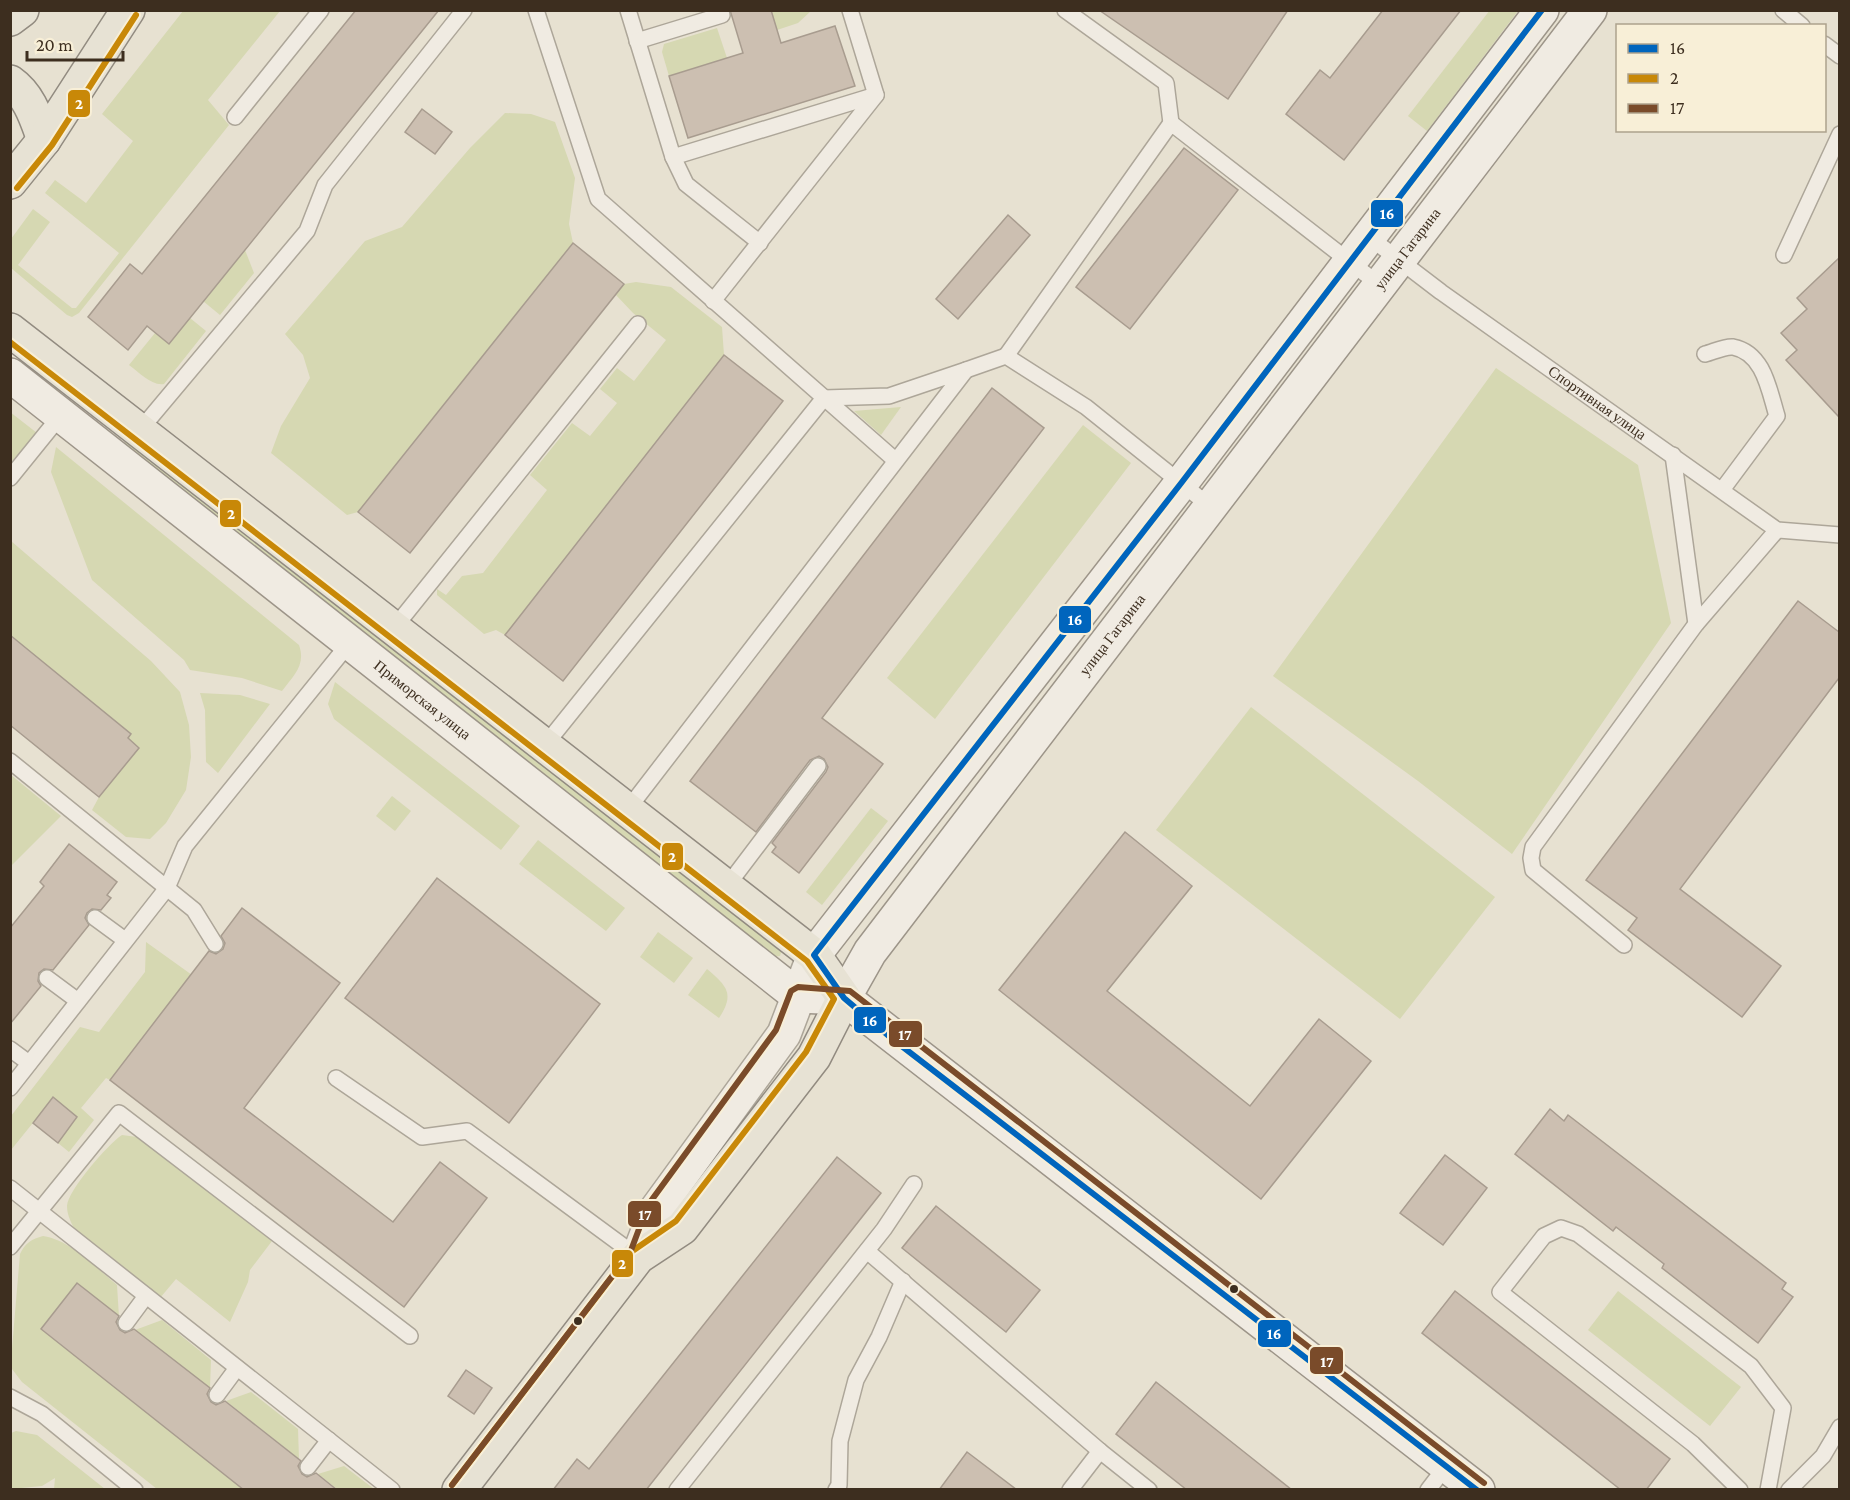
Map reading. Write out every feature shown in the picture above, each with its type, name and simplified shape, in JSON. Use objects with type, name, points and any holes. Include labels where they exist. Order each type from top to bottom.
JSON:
[{"type":"main road","points":[[10,19],[22,10]]},
{"type":"main road","points":[[10,182],[44,140],[128,10]]},
{"type":"main road","name":"улица Гагарина","points":[[459,1490],[638,1257],[656,1210],[784,1034],[813,955],[1182,482],[1542,10]]},
{"type":"main road","name":"улица Гагарина","points":[[638,1257],[682,1228],[814,1057],[870,952],[1391,274],[1590,10]]},
{"type":"main road","points":[[10,82],[19,88],[32,107],[44,140]]},
{"type":"main road","points":[[10,330],[813,955],[844,998],[1438,1477],[1478,1490]]},
{"type":"main road","name":"Приморская улица","points":[[10,375],[798,996]]},
{"type":"main road","points":[[798,996],[844,998]]},
{"type":"lane","points":[[234,117],[321,10]]},
{"type":"lane","points":[[140,430],[307,231],[325,185],[464,10]]},
{"type":"lane","points":[[536,10],[598,199],[895,460]]},
{"type":"lane","points":[[628,10],[673,157],[686,184],[760,243]]},
{"type":"lane","points":[[850,10],[876,95]]},
{"type":"lane","points":[[545,745],[824,398],[889,396],[1006,356],[1172,123],[1166,83],[1065,10]]},
{"type":"lane","points":[[1784,10],[1800,24]]},
{"type":"lane","points":[[638,41],[722,15]]},
{"type":"lane","points":[[1826,46],[1839,56]]},
{"type":"lane","points":[[714,301],[876,95]]},
{"type":"lane","points":[[673,157],[876,95]]},
{"type":"lane","points":[[1172,123],[1391,274]]},
{"type":"lane","points":[[1784,255],[1839,134]]},
{"type":"lane","name":"Спортивная улица","points":[[1359,250],[1391,274],[1673,455],[1777,530]]},
{"type":"lane","points":[[394,628],[638,324]]},
{"type":"lane","points":[[1705,354],[1731,347],[1752,355],[1764,374],[1777,416],[1722,489]]},
{"type":"lane","points":[[1006,356],[1086,407],[1211,507]]},
{"type":"lane","points":[[628,809],[966,370]]},
{"type":"lane","points":[[10,478],[61,415]]},
{"type":"lane","points":[[1673,455],[1696,624]]},
{"type":"lane","points":[[1624,945],[1533,870],[1531,858],[1533,847],[1696,624],[1777,530],[1839,534]]},
{"type":"lane","points":[[10,1088],[167,888],[185,846],[351,642]]},
{"type":"lane","points":[[10,761],[194,910],[215,944]]},
{"type":"lane","points":[[727,886],[818,766]]},
{"type":"lane","points":[[95,918],[124,940]]},
{"type":"lane","points":[[47,978],[78,1001]]},
{"type":"lane","points":[[10,1049],[29,1063]]},
{"type":"lane","points":[[336,1078],[422,1137],[467,1131],[638,1257]]},
{"type":"lane","points":[[10,1247],[119,1113],[410,1336]]},
{"type":"lane","points":[[677,1490],[867,1251],[915,1184]]},
{"type":"lane","points":[[10,1188],[392,1490]]},
{"type":"lane","points":[[1740,1490],[1693,1444],[1500,1292],[1545,1236],[1561,1228],[1578,1234],[1751,1366],[1782,1408],[1768,1490]]},
{"type":"lane","points":[[867,1251],[1100,1451],[1149,1490]]},
{"type":"lane","points":[[836,1490],[839,1485],[840,1441],[856,1380],[879,1337],[903,1281]]},
{"type":"lane","points":[[126,1323],[146,1296]]},
{"type":"lane","points":[[217,1395],[237,1368]]},
{"type":"lane","points":[[10,1397],[42,1414],[135,1490]]},
{"type":"lane","points":[[1789,1490],[1823,1456],[1839,1427]]},
{"type":"lane","points":[[308,1467],[329,1440]]},
{"type":"lane","points":[[1070,1490],[1100,1451]]},
{"type":"green space","points":[[1490,10],[1518,11],[1427,131],[1408,116]]},
{"type":"green space","points":[[183,11],[280,11],[208,100],[229,125],[79,313],[72,317],[11,268],[11,239],[33,209],[50,222],[18,265],[72,308],[76,308],[119,253],[45,193],[55,180],[86,203],[133,141],[102,114]]},
{"type":"green space","points":[[771,11],[811,11],[798,23],[777,30]]},
{"type":"green space","points":[[717,28],[727,58],[669,76],[662,52],[664,44]]},
{"type":"green space","points":[[505,113],[531,114],[555,122],[575,178],[569,224],[573,243],[358,512],[347,515],[271,453],[281,426],[310,378],[303,355],[285,334],[365,241],[402,227],[470,148]]},
{"type":"green space","points":[[245,250],[254,273],[220,315],[203,301]]},
{"type":"green space","points":[[636,282],[671,287],[722,327],[724,355],[505,635],[496,630],[484,634],[437,595],[437,589],[446,595],[462,576],[483,573],[547,490],[530,475],[572,423],[590,436],[617,403],[600,389],[617,368],[634,381],[666,340],[633,313],[616,295],[624,284]]},
{"type":"green space","points":[[190,318],[206,331],[164,384],[150,381],[129,365],[155,333]]},
{"type":"green space","points":[[1496,368],[1638,465],[1671,623],[1512,854],[1418,781],[1273,676]]},
{"type":"green space","points":[[901,407],[881,435],[854,411]]},
{"type":"green space","points":[[10,412],[37,433],[11,462],[10,462]]},
{"type":"green space","points":[[1083,425],[1131,463],[935,719],[887,678]]},
{"type":"green space","points":[[132,434],[782,949],[780,956],[771,957],[122,446]]},
{"type":"green space","points":[[56,447],[299,645],[300,664],[282,691],[242,678],[190,670],[184,660],[92,580],[51,472]]},
{"type":"green space","points":[[11,541],[151,661],[180,692],[189,725],[191,757],[186,790],[166,823],[150,839],[126,837],[92,810],[99,797],[139,748],[128,738],[131,734],[35,656],[10,641],[14,638],[10,635]]},
{"type":"green space","points":[[335,682],[520,826],[501,850],[334,719],[328,704]]},
{"type":"green space","points":[[200,693],[240,695],[270,704],[218,773],[206,762],[205,710]]},
{"type":"green space","points":[[1251,707],[1495,897],[1400,1019],[1156,830]]},
{"type":"green space","points":[[11,775],[61,816],[11,866]]},
{"type":"green space","points":[[392,796],[411,811],[395,831],[376,816]]},
{"type":"green space","points":[[871,808],[888,821],[822,905],[806,892]]},
{"type":"green space","points":[[538,840],[625,908],[606,931],[519,864]]},
{"type":"green space","points":[[658,932],[693,958],[674,983],[640,957]]},
{"type":"green space","points":[[146,942],[192,975],[110,1080],[106,1078],[81,1108],[94,1120],[69,1152],[58,1143],[77,1117],[53,1098],[11,1150],[11,1116],[80,1027],[99,1032],[145,972]]},
{"type":"green space","points":[[707,969],[720,980],[728,996],[719,1018],[688,995]]},
{"type":"green space","points":[[122,1135],[137,1137],[272,1241],[250,1270],[248,1282],[230,1322],[176,1279],[160,1298],[76,1232],[68,1213],[69,1199],[90,1168]]},
{"type":"green space","points":[[43,1236],[73,1249],[117,1285],[119,1317],[77,1284],[41,1329],[244,1489],[157,1489],[22,1382],[12,1369],[11,1360],[20,1254],[29,1242]]},
{"type":"green space","points":[[1618,1291],[1741,1387],[1710,1426],[1588,1330]]},
{"type":"green space","points":[[162,1320],[211,1360],[210,1388],[135,1330]]},
{"type":"green space","points":[[251,1392],[298,1429],[299,1459],[226,1401]]},
{"type":"green space","points":[[16,1431],[37,1435],[105,1489],[54,1489],[55,1478],[42,1486],[11,1489],[11,1433]]},
{"type":"green space","points":[[344,1466],[374,1489],[337,1489],[318,1474]]},
{"type":"building","points":[[356,10],[439,10],[169,344],[147,326],[128,350],[88,317],[130,264],[142,274]]},
{"type":"building","points":[[730,10],[771,10],[781,43],[835,26],[855,86],[688,138],[669,76],[743,53]]},
{"type":"building","points":[[1099,10],[1288,10],[1228,99]]},
{"type":"building","points":[[1383,10],[1461,10],[1344,160],[1286,114],[1320,70],[1330,78]]},
{"type":"building","points":[[422,109],[452,132],[435,154],[405,132]]},
{"type":"building","points":[[1184,148],[1238,190],[1130,329],[1076,287]]},
{"type":"building","points":[[1008,215],[1030,235],[958,319],[936,299]]},
{"type":"building","points":[[573,243],[624,284],[410,553],[358,512]]},
{"type":"building","points":[[1839,258],[1839,417],[1786,360],[1797,350],[1781,333],[1807,309],[1797,298]]},
{"type":"building","points":[[724,355],[783,401],[563,681],[505,635]]},
{"type":"building","points":[[992,388],[1044,428],[822,718],[883,764],[799,873],[772,852],[776,847],[772,843],[826,772],[828,767],[824,759],[819,756],[810,760],[756,832],[690,781]]},
{"type":"building","points":[[1798,601],[1839,632],[1839,678],[1680,889],[1781,966],[1742,1017],[1628,930],[1637,918],[1586,880]]},
{"type":"building","points":[[10,635],[131,734],[128,738],[139,748],[99,797],[10,725]]},
{"type":"building","points":[[1125,832],[1192,886],[1107,991],[1250,1106],[1319,1019],[1371,1061],[1261,1199],[999,990]]},
{"type":"building","points":[[69,844],[117,882],[107,895],[111,898],[101,910],[92,909],[87,913],[85,918],[89,925],[53,970],[44,969],[39,973],[38,981],[41,986],[10,1024],[10,928],[44,886],[40,882]]},
{"type":"building","points":[[437,878],[600,1004],[509,1123],[345,998]]},
{"type":"building","points":[[242,908],[340,983],[244,1108],[393,1222],[440,1162],[487,1198],[404,1307],[110,1080],[209,951],[216,954],[223,949],[225,943],[221,936]]},
{"type":"building","points":[[53,1097],[77,1117],[58,1143],[33,1123]]},
{"type":"building","points":[[1550,1109],[1564,1121],[1568,1115],[1786,1283],[1782,1289],[1793,1297],[1758,1343],[1662,1268],[1664,1264],[1616,1227],[1613,1231],[1515,1154]]},
{"type":"building","points":[[1445,1155],[1487,1188],[1443,1245],[1400,1213]]},
{"type":"building","points":[[837,1157],[881,1193],[646,1490],[553,1490],[577,1459],[589,1469]]},
{"type":"building","points":[[936,1206],[1040,1290],[1006,1332],[902,1248]]},
{"type":"building","points":[[77,1283],[119,1316],[116,1322],[120,1330],[125,1333],[134,1329],[210,1388],[207,1394],[211,1402],[216,1405],[225,1401],[301,1461],[298,1466],[302,1474],[307,1477],[316,1473],[337,1490],[244,1490],[41,1329]]},
{"type":"building","points":[[1455,1291],[1670,1459],[1646,1490],[1621,1490],[1422,1333]]},
{"type":"building","points":[[466,1370],[492,1388],[474,1414],[448,1396]]},
{"type":"building","points":[[1156,1382],[1292,1490],[1187,1490],[1116,1434]]},
{"type":"building","points":[[967,1452],[1017,1490],[939,1490]]},
{"type":"transit line","name":"16","points":[[1477,1490],[890,1037],[844,998],[814,955],[1182,482],[1542,10]]},
{"type":"transit line","name":"2","points":[[17,188],[52,145],[136,15]]},
{"type":"transit line","name":"2","points":[[10,342],[807,961],[834,999],[806,1052],[676,1221],[631,1252],[452,1485]]},
{"type":"transit line","name":"17","points":[[452,1485],[630,1253],[648,1205],[776,1030],[791,991],[798,987],[850,991],[1484,1483]]}]
